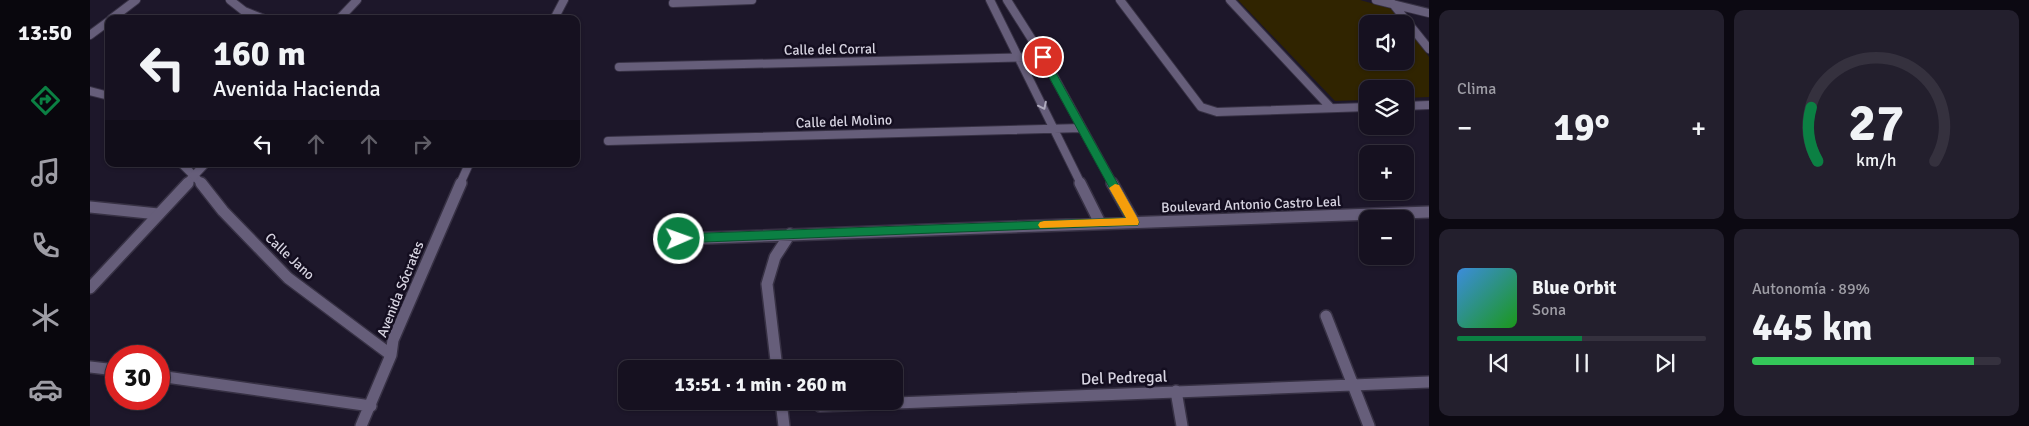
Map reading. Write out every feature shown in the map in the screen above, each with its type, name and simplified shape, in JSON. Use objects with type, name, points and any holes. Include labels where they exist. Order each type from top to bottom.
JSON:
[{"type":"street","points":[[116,15],[136,0]]},
{"type":"street","points":[[230,0],[255,15]]},
{"type":"street","points":[[343,15],[357,0]]},
{"type":"street","points":[[556,15],[564,0]]},
{"type":"street","points":[[673,3],[752,0]]},
{"type":"street","points":[[990,0],[1100,223]]},
{"type":"street","points":[[1007,0],[1043,57],[1134,222]]},
{"type":"street","points":[[1120,0],[1201,107],[1217,112],[1359,107]]},
{"type":"street","points":[[1230,0],[1331,108]]},
{"type":"street","points":[[1376,0],[1429,13]]},
{"type":"street","points":[[1393,4],[1429,49]]},
{"type":"street","points":[[90,35],[105,24]]},
{"type":"street","name":"Calle del Corral","points":[[619,67],[1043,57]]},
{"type":"street","points":[[90,91],[105,95]]},
{"type":"street","points":[[1414,106],[1429,105]]},
{"type":"street","name":"Calle del Molino","points":[[608,141],[1082,128]]},
{"type":"street","name":"Calle Jano","points":[[186,167],[195,175],[223,211],[288,278],[391,355]]},
{"type":"street","points":[[90,288],[202,167]]},
{"type":"street","name":"Avenida Sócrates","points":[[361,426],[391,355],[393,340],[465,167]]},
{"type":"street","points":[[90,207],[158,214]]},
{"type":"street","name":"Boulevard Antonio Castro Leal","points":[[679,239],[1429,212]]},
{"type":"street","points":[[776,360],[767,284],[775,257],[790,234]]},
{"type":"street","points":[[1326,316],[1369,426]]},
{"type":"street","points":[[90,367],[105,369]]},
{"type":"street","points":[[170,378],[370,406]]},
{"type":"street","name":"Del Pedregal","points":[[903,403],[1429,382]]},
{"type":"street","points":[[1176,391],[1182,426]]},
{"type":"street","points":[[782,410],[784,426]]},
{"type":"shaded area","points":[[1238,0],[1360,0],[1396,10],[1400,15],[1359,15],[1359,70],[1414,70],[1414,36],[1429,57],[1429,97],[1414,98],[1414,80],[1359,80],[1359,100],[1335,101]]},
{"type":"slow traffic","points":[[1044,225],[1134,222],[1115,188]]},
{"type":"route","points":[[679,239],[1134,222],[1043,57]]}]
